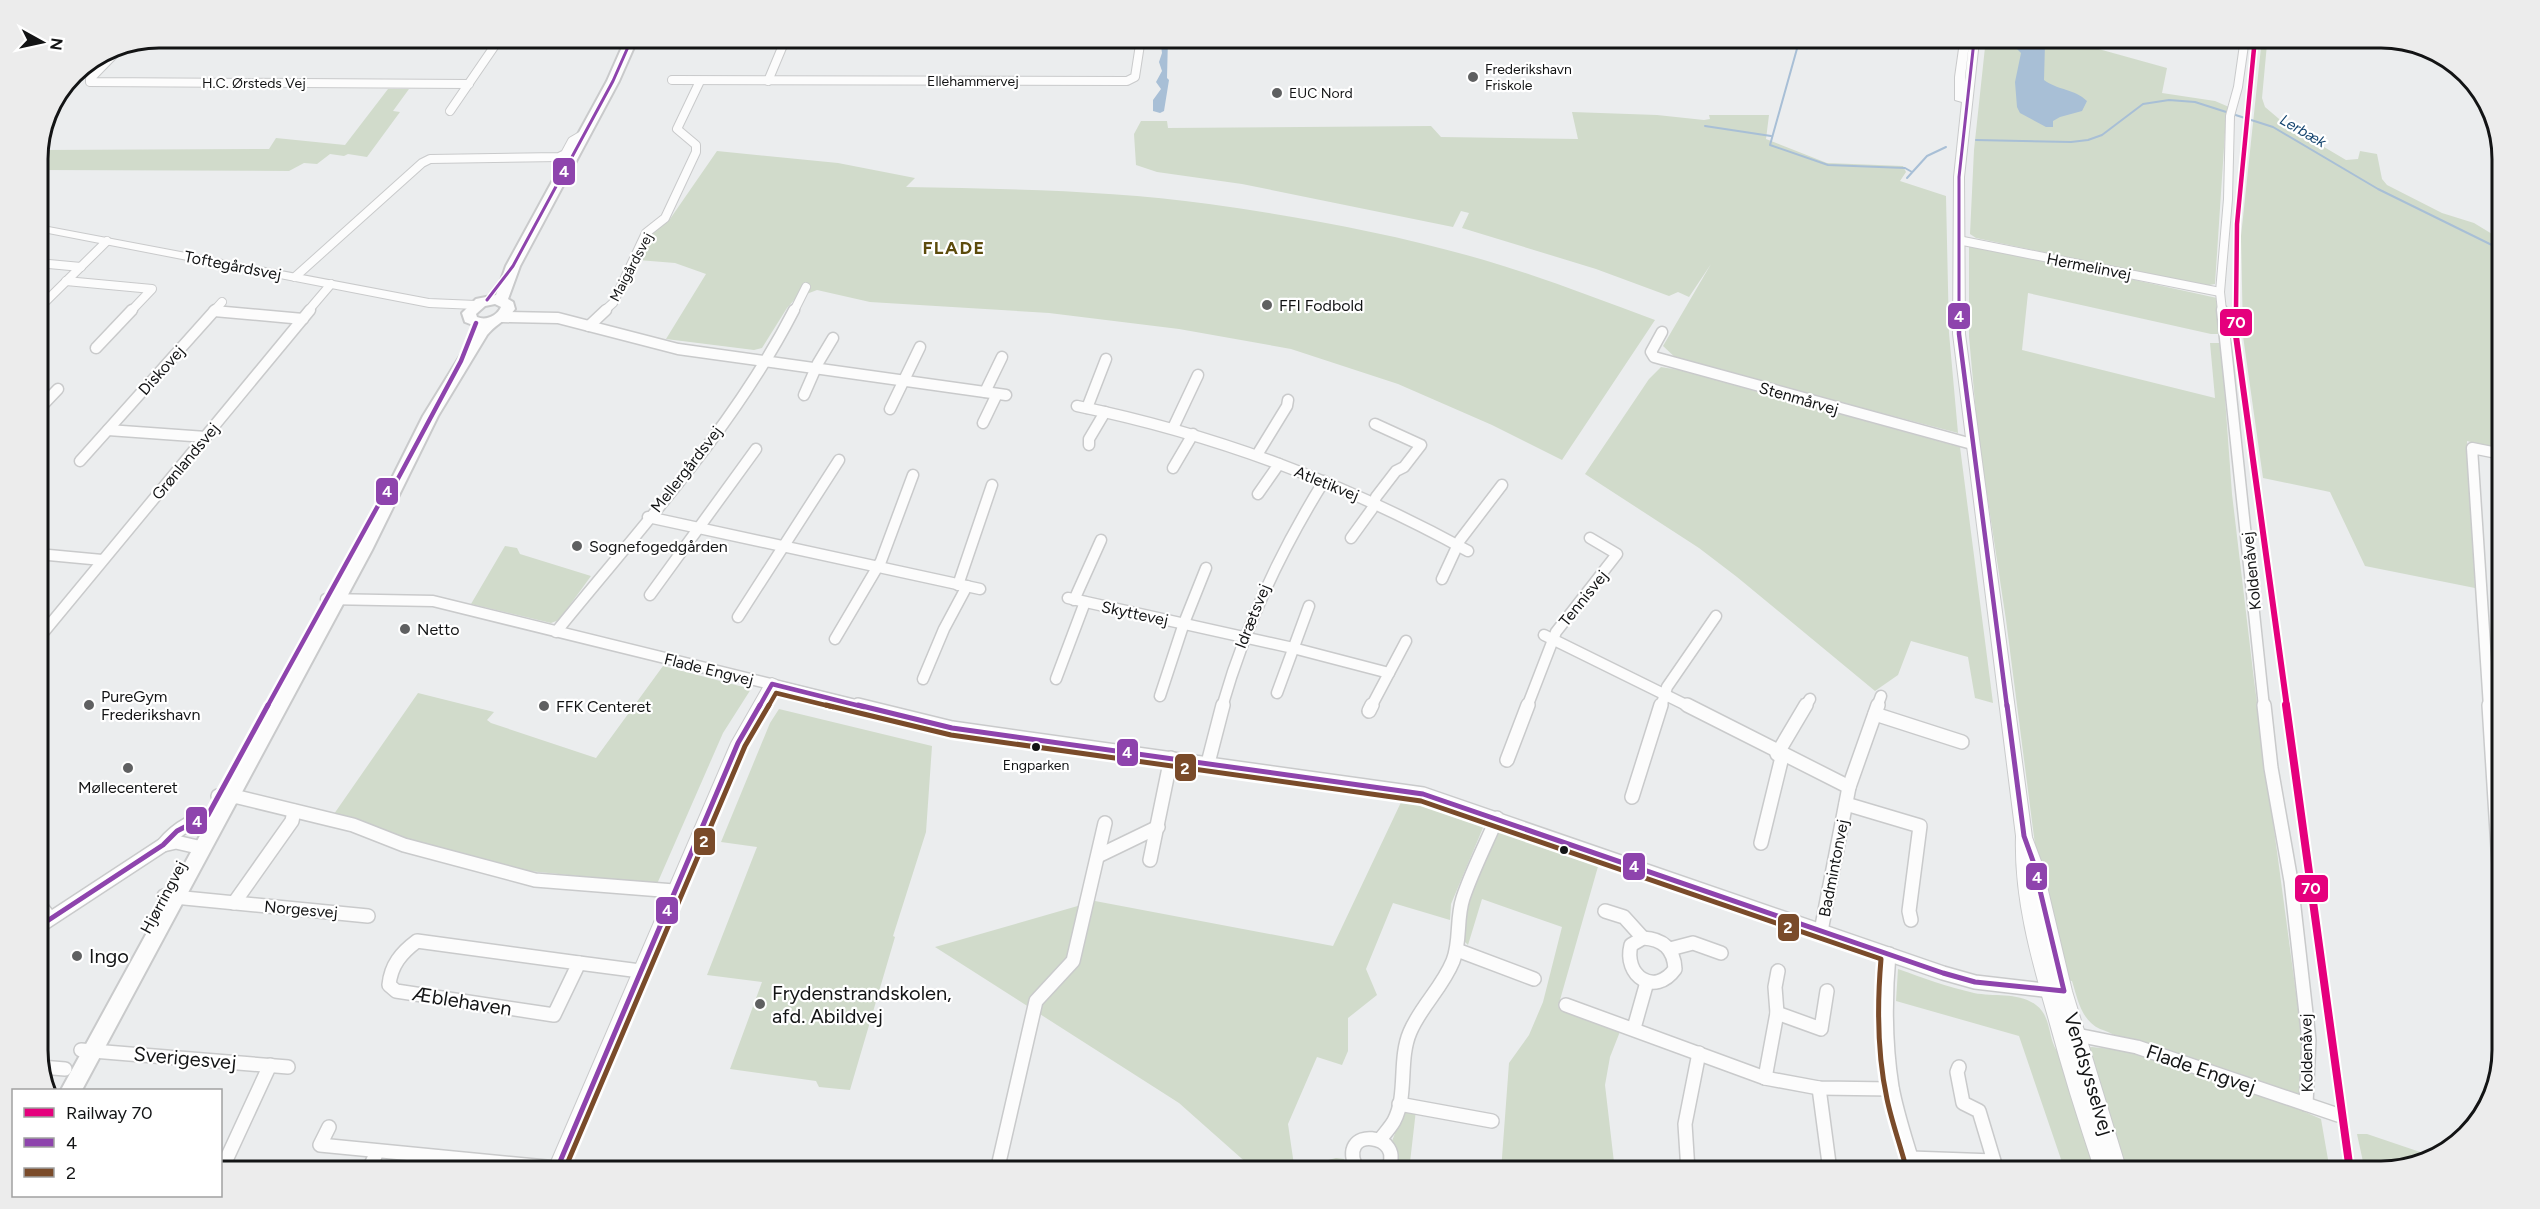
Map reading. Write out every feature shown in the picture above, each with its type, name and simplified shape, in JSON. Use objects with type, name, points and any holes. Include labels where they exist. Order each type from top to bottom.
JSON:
[{"type":"main road","name":"Hjørringvej","points":[[71,1089],[87,1050],[332,599],[392,494],[394,486],[628,48]]},
{"type":"main road","name":"Hjørringvej","points":[[624,59],[633,48]]},
{"type":"main road","name":"Hjørringvej","points":[[59,1089],[87,1050]]},
{"type":"street","points":[[450,111],[493,48]]},
{"type":"street","points":[[768,81],[782,48]]},
{"type":"street","name":"Ellehammervej","points":[[672,80],[1127,81],[1135,77],[1139,48]]},
{"type":"street","name":"Vendsysselvej","points":[[1969,48],[1966,119],[1962,135],[1958,240],[1959,334],[2024,836],[2022,859],[2035,932],[2114,1161]]},
{"type":"street","name":"Koldenåvej","points":[[2244,48],[2238,87],[2230,114],[2228,199],[2220,292],[2271,768],[2291,881],[2309,1041],[2306,1104]]},
{"type":"street","name":"H.C. Ørsteds Vej","points":[[111,59],[90,82],[469,84]]},
{"type":"street","name":"Maigårdsvej","points":[[589,326],[616,298],[646,233],[665,218],[696,152],[696,145],[677,129],[700,81]]},
{"type":"street","points":[[295,277],[422,163],[430,159],[561,157],[572,141],[584,134]]},
{"type":"street","name":"Toftegårdsvej","points":[[48,230],[429,303],[489,311]]},
{"type":"street","name":"Hermelinvej","points":[[1958,240],[2220,292]]},
{"type":"street","points":[[48,299],[107,241]]},
{"type":"street","points":[[48,264],[81,267]]},
{"type":"street","points":[[66,281],[153,289],[96,348]]},
{"type":"street","name":"Grønlandsvej","points":[[48,627],[332,284]]},
{"type":"street","name":"Mellergårdsvej","points":[[556,632],[709,442],[767,360],[790,323],[806,287]]},
{"type":"street","name":"Diskovej","points":[[80,461],[222,302]]},
{"type":"street","points":[[214,311],[303,319]]},
{"type":"street","points":[[489,311],[549,318],[589,326],[678,349],[1002,394],[983,423]]},
{"type":"street","name":"Stenmårvej","points":[[1662,332],[1651,352],[1654,357],[1972,444]]},
{"type":"street","points":[[804,395],[816,367],[833,338]]},
{"type":"street","points":[[890,409],[920,347]]},
{"type":"street","points":[[985,392],[1002,357]]},
{"type":"street","name":"Atletikvej","points":[[1106,359],[1082,407],[1173,428],[1257,455],[1374,502],[1463,548]]},
{"type":"street","points":[[1173,428],[1198,375]]},
{"type":"street","points":[[48,400],[58,389]]},
{"type":"street","points":[[1257,455],[1287,406],[1288,400]]},
{"type":"street","points":[[1089,445],[1089,439],[1105,412]]},
{"type":"street","name":"Atletikvej","points":[[1351,538],[1396,471],[1404,467],[1421,445],[1375,424]]},
{"type":"street","points":[[108,430],[206,437]]},
{"type":"street","points":[[1173,468],[1193,434]]},
{"type":"street","points":[[2492,452],[2472,448],[2492,757]]},
{"type":"street","points":[[650,595],[756,449]]},
{"type":"street","points":[[738,616],[839,460]]},
{"type":"street","name":"Atletikvej","points":[[1258,494],[1279,464]]},
{"type":"street","points":[[835,639],[877,567],[914,474]]},
{"type":"street","name":"Idrætsvej","points":[[1208,763],[1242,637],[1278,557],[1324,481]]},
{"type":"street","points":[[923,679],[963,586],[992,485]]},
{"type":"street","points":[[1442,579],[1463,548],[1460,540],[1502,485]]},
{"type":"street","points":[[648,517],[980,589]]},
{"type":"street","name":"Tennisvej","points":[[1507,760],[1549,637],[1556,632],[1586,592],[1594,586],[1617,554],[1590,538]]},
{"type":"street","name":"Skyttevej","points":[[1056,679],[1076,600],[1101,540]]},
{"type":"street","points":[[48,555],[102,560]]},
{"type":"street","name":"Skyttevej","points":[[1160,696],[1184,623],[1206,568]]},
{"type":"street","name":"Flade Engvej","points":[[332,599],[433,601],[952,728],[1403,789],[1497,818],[1975,982],[2057,991]]},
{"type":"street","name":"Skyttevej","points":[[1076,600],[1293,648],[1389,674]]},
{"type":"street","points":[[1277,693],[1309,606]]},
{"type":"street","points":[[1632,797],[1667,687],[1716,616]]},
{"type":"street","name":"Tennisvej","points":[[1549,637],[1600,660],[1780,755],[1849,787]]},
{"type":"street","points":[[1369,711],[1406,641]]},
{"type":"street","points":[[560,1161],[738,743],[772,684]]},
{"type":"street","name":"Badmintonvej","points":[[1821,931],[1849,787],[1881,696]]},
{"type":"street","points":[[1761,843],[1780,755],[1810,699]]},
{"type":"street","points":[[1875,714],[1962,742]]},
{"type":"street","points":[[1150,860],[1171,758]]},
{"type":"street","name":"Badmintonvej","points":[[1846,804],[1920,826],[1909,911],[1911,920]]},
{"type":"street","points":[[163,845],[167,838],[219,806],[294,811],[353,825],[404,845],[535,880],[674,891]]},
{"type":"street","name":"Norgesvej","points":[[234,903],[292,821],[294,811]]},
{"type":"street","points":[[1380,1140],[1394,1121],[1399,1104],[1404,1050],[1410,1031],[1425,1004],[1445,980],[1457,950],[1462,900],[1497,818]]},
{"type":"street","points":[[1000,1161],[1036,1001],[1072,961],[1105,823]]},
{"type":"street","points":[[1098,856],[1158,827]]},
{"type":"street","points":[[48,916],[50,918],[163,845],[176,842],[197,846]]},
{"type":"street","name":"Norgesvej","points":[[169,897],[368,916]]},
{"type":"street","points":[[1605,911],[1624,917],[1643,938]]},
{"type":"street","points":[[1643,938],[1658,940],[1670,949],[1676,962],[1673,975],[1662,982],[1647,982],[1633,972],[1627,958],[1631,945],[1643,938]]},
{"type":"street","name":"Æblehaven","points":[[579,963],[554,1016],[396,991],[389,985],[393,966],[404,949],[417,941],[640,971]]},
{"type":"street","points":[[1670,949],[1693,943],[1721,953]]},
{"type":"street","points":[[1457,950],[1534,979]]},
{"type":"street","points":[[1889,954],[1884,996],[1892,1089],[1912,1161]]},
{"type":"street","points":[[1765,1078],[1777,1013],[1775,987],[1778,971]]},
{"type":"street","points":[[1634,1028],[1647,982]]},
{"type":"street","points":[[1777,1013],[1821,1029],[1827,990]]},
{"type":"street","points":[[1566,1005],[1634,1028],[1765,1078],[1819,1088],[1892,1089]]},
{"type":"street","name":"Vendsysselvej","points":[[2069,1034],[2087,1124],[2100,1161]]},
{"type":"street","name":"Flade Engvej","points":[[2069,1034],[2138,1047],[2338,1115]]},
{"type":"street","name":"Sverigesvej","points":[[87,1050],[288,1067]]},
{"type":"street","points":[[1687,1161],[1685,1124],[1699,1053]]},
{"type":"street","points":[[226,1161],[270,1065]]},
{"type":"street","points":[[1959,1067],[1957,1072],[1964,1103],[1979,1111],[1994,1161]]},
{"type":"street","points":[[50,1068],[64,1069]]},
{"type":"street","points":[[1819,1088],[1829,1161]]},
{"type":"street","points":[[1399,1104],[1492,1121]]},
{"type":"street","points":[[329,1127],[320,1145],[466,1161]]},
{"type":"street","points":[[1353,1161],[1352,1154],[1357,1143],[1368,1137],[1380,1140],[1389,1150],[1390,1161]]},
{"type":"street","points":[[373,1161],[377,1152]]},
{"type":"green space","points":[[1985,48],[2095,48],[2167,68],[2162,93],[2215,101],[2229,107],[2226,117],[2215,284],[2204,286],[1976,238],[1970,234],[1974,150]]},
{"type":"green space","points":[[2261,48],[2267,48],[2262,98],[2265,107],[2285,124],[2346,160],[2358,159],[2360,151],[2377,154],[2382,179],[2387,185],[2442,213],[2474,223],[2492,234],[2492,448],[2467,441],[2475,588],[2365,566],[2330,492],[2263,478],[2243,336],[2241,236]]},
{"type":"green space","points":[[388,89],[409,89],[393,111],[400,112],[367,157],[330,154],[317,164],[304,163],[289,171],[48,170],[48,150],[269,149],[276,138],[345,145]]},
{"type":"green space","points":[[1572,112],[1657,115],[1704,120],[1710,119],[1709,115],[1769,115],[1766,139],[1827,163],[1903,166],[1906,172],[1900,181],[1946,196],[1949,333],[1958,433],[1678,360],[1663,346],[1711,264],[1689,297],[1678,292],[1669,296],[1596,269],[1462,228],[1469,213],[1461,211],[1453,227],[1242,184],[1157,172],[1136,165],[1134,134],[1141,121],[1167,121],[1168,128],[1431,126],[1441,137],[1578,139]]},
{"type":"green space","name":"FFI Fodbold","points":[[717,151],[838,163],[915,178],[906,187],[1058,191],[1171,199],[1313,221],[1382,234],[1484,260],[1655,320],[1562,460],[1492,425],[1398,384],[1291,349],[1179,329],[1049,313],[870,302],[817,290],[796,298],[787,308],[762,348],[754,350],[666,339],[706,274],[675,263],[638,260],[653,232],[670,219]]},
{"type":"green space","points":[[1975,245],[2217,298],[2219,334],[2211,334],[2028,293],[2022,350],[2215,398],[2210,343],[2221,343],[2232,494],[2254,680],[2302,1038],[2302,1093],[2295,1097],[2117,1037],[2100,1029],[2084,1015],[2072,981],[2065,980],[2039,870],[2006,620],[1978,435],[1969,337],[1969,246]]},
{"type":"green space","points":[[1661,367],[1960,447],[1993,703],[1975,698],[1968,657],[1911,641],[1898,675],[1875,691],[1699,548],[1585,474],[1649,379]]},
{"type":"green space","points":[[505,546],[517,548],[520,554],[591,576],[559,620],[551,623],[471,604]]},
{"type":"green space","points":[[663,666],[751,689],[723,733],[657,884],[529,871],[407,840],[334,814],[418,693],[494,712],[487,720],[491,723],[596,758]]},
{"type":"green space","points":[[779,709],[932,746],[926,832],[893,936],[895,937],[850,1090],[819,1087],[816,1081],[730,1069],[762,982],[707,975],[757,847],[721,842],[770,723]]},
{"type":"green space","points":[[1403,798],[1485,823],[1451,904],[1450,920],[1393,903],[1366,969],[1377,995],[1348,1018],[1348,1051],[1342,1065],[1317,1057],[1288,1124],[1293,1161],[1244,1161],[1179,1103],[935,947],[1095,901],[1333,946]]},
{"type":"green space","points":[[1499,828],[1599,863],[1558,1007],[1621,1029],[1610,1057],[1605,1085],[1614,1161],[1502,1161],[1509,1063],[1529,1035],[1543,1002],[1562,927],[1482,899],[1468,945],[1464,941],[1463,916]]},
{"type":"green space","points":[[1898,969],[1974,993],[2022,998],[2036,1005],[2042,1010],[2054,1046],[2063,1057],[2099,1161],[2062,1161],[2019,1036],[1896,1001]]},
{"type":"green space","points":[[2123,1047],[2148,1054],[2321,1119],[2328,1161],[2119,1161],[2085,1048]]},
{"type":"green space","points":[[1413,1108],[1416,1110],[1410,1161],[1397,1161],[1392,1141],[1403,1113]]},
{"type":"green space","points":[[2357,1134],[2367,1134],[2422,1153],[2395,1160],[2363,1161]]},
{"type":"green space","points":[[1336,1158],[1345,1161],[1324,1161]]},
{"type":"water","points":[[1161,48],[1168,48],[1167,78],[1169,80],[1164,111],[1160,113],[1153,111],[1153,100],[1161,89],[1156,82],[1162,71],[1159,62]]},
{"type":"water","points":[[2016,48],[2045,48],[2044,80],[2077,94],[2087,101],[2082,111],[2060,117],[2053,121],[2053,127],[2046,127],[2020,113],[2017,107],[2015,82],[2021,53]]},
{"type":"waterway","points":[[1797,48],[1770,145],[1828,165],[1905,168],[1912,172]]},
{"type":"waterway","name":"Lerbæk","points":[[1976,140],[2071,142],[2088,140],[2102,135],[2143,104],[2169,100],[2195,102],[2273,127],[2378,189],[2492,245]]},
{"type":"waterway","points":[[1705,126],[1771,136]]},
{"type":"waterway","points":[[1907,178],[1927,156],[1946,147]]},
{"type":"rail line","name":"70","points":[[2254,48],[2237,224],[2236,336],[2349,1161]]},
{"type":"transit line","name":"4","points":[[487,300],[513,266],[613,81],[628,48]]},
{"type":"transit line","name":"4","points":[[560,1161],[738,743],[772,684],[952,728],[1423,794],[1943,973],[1975,982],[2064,991],[2033,861],[2024,836],[1959,334],[1959,177],[1973,48]]},
{"type":"transit line","name":"4","points":[[48,920],[163,845],[177,831],[208,815],[352,551],[385,493],[394,486],[461,361],[476,323]]},
{"type":"transit line","name":"2","points":[[568,1161],[745,746],[776,693],[951,735],[1421,801],[1881,959],[1879,994],[1881,1065],[1889,1108],[1904,1161]]},
{"type":"place","name":"Frederikshavn Friskole","points":[[1473,77]]},
{"type":"place","name":"EUC Nord","points":[[1277,93]]},
{"type":"place","name":"FFI Fodbold","points":[[1267,305]]},
{"type":"place","name":"Sognefogedgården","points":[[577,546]]},
{"type":"place","name":"Netto","points":[[405,629]]},
{"type":"place","name":"PureGym Frederikshavn","points":[[89,705]]},
{"type":"place","name":"FFK Centeret","points":[[544,706]]},
{"type":"place","name":"Engparken","points":[[1036,747]]},
{"type":"place","name":"Møllecenteret","points":[[128,768]]},
{"type":"place","name":"Ingo","points":[[77,956]]},
{"type":"place","name":"Frydenstrandskolen, afd. Abildvej","points":[[760,1004]]},
{"type":"district","name":"FLADE","points":[[954,248]]}]
